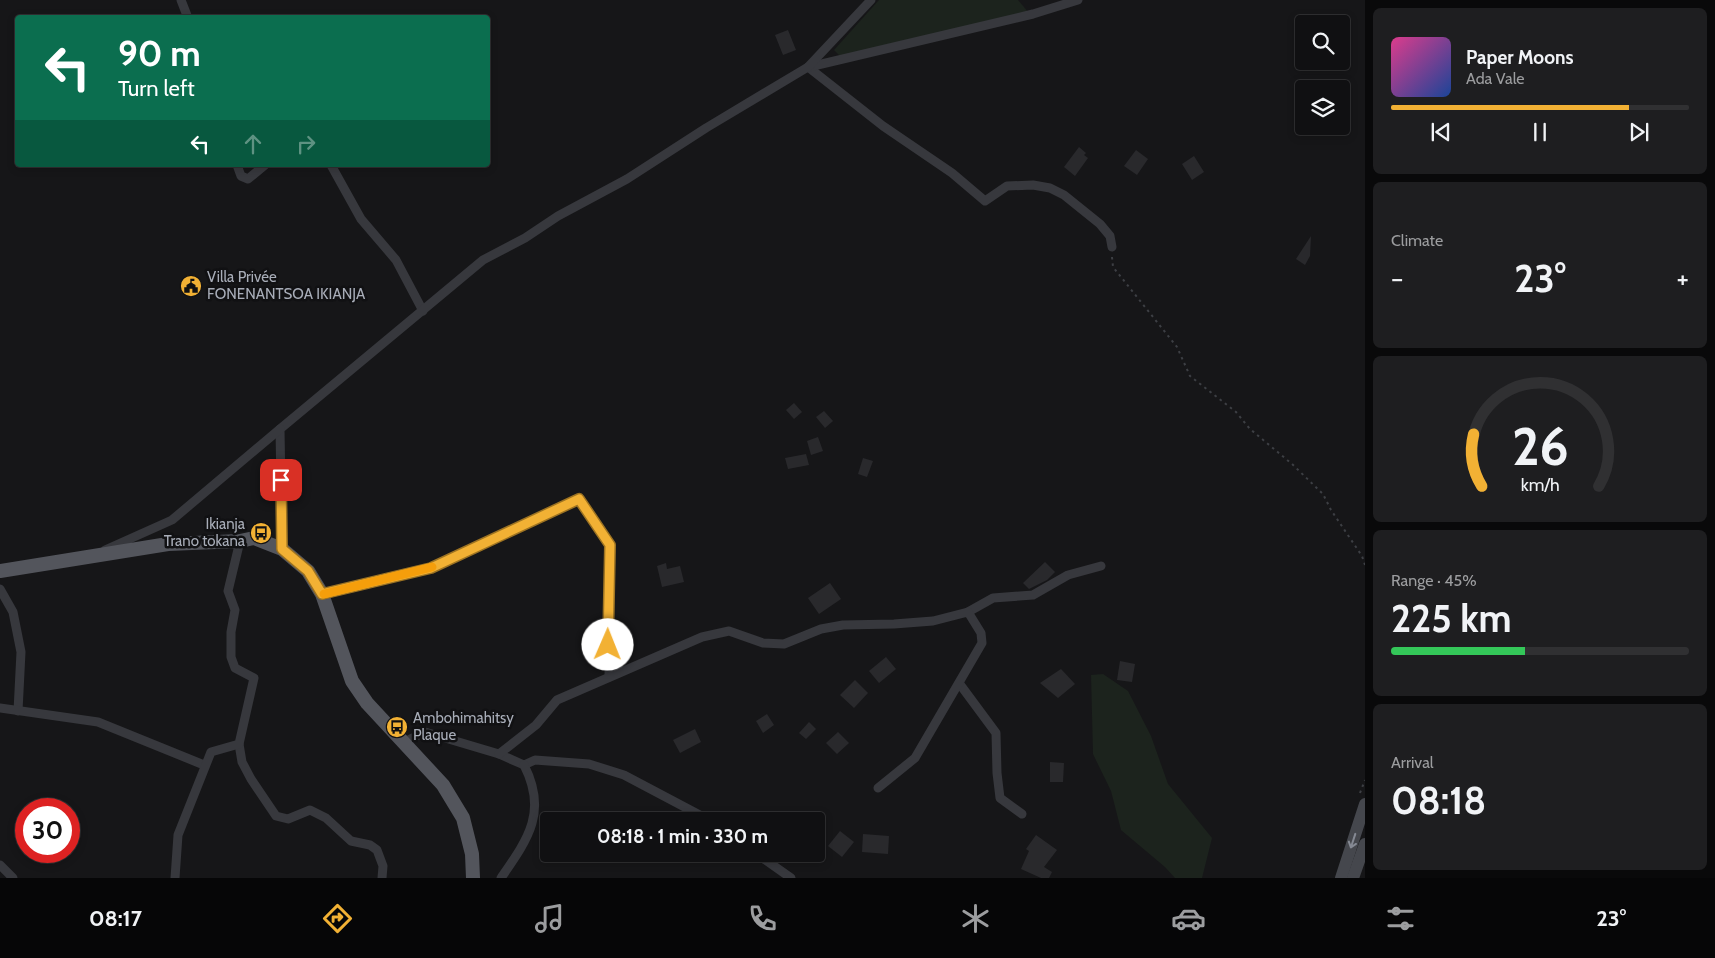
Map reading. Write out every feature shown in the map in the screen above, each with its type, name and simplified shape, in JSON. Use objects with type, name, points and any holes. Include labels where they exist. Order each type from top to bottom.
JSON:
[{"type":"main road","points":[[0,571],[168,544],[240,542],[254,538],[282,549],[308,571],[322,594],[352,681],[367,703],[444,786],[463,818],[472,854],[473,878]]},
{"type":"main road","points":[[1341,878],[1365,804]]},
{"type":"main road","points":[[1353,878],[1365,844]]},
{"type":"street","points":[[181,0],[187,15]]},
{"type":"street","points":[[91,556],[172,520],[483,260],[525,238],[558,216],[627,179],[706,128],[808,67],[871,0]]},
{"type":"street","points":[[808,67],[1033,14],[1078,0]]},
{"type":"street","points":[[808,67],[883,126],[952,173],[985,201],[1007,186],[1033,185],[1050,188],[1064,195],[1100,224],[1110,236],[1112,246]]},
{"type":"street","points":[[237,167],[241,176],[246,179],[251,179],[263,167]]},
{"type":"street","points":[[332,167],[360,219],[396,260],[423,311]]},
{"type":"street","points":[[280,429],[282,549]]},
{"type":"street","points":[[322,594],[431,568],[579,499],[610,545],[609,677]]},
{"type":"street","points":[[240,542],[228,591],[235,610],[231,632],[231,657],[235,668],[254,678],[239,744],[242,762],[276,816],[288,819],[310,810],[326,818],[350,841],[370,845],[377,850],[383,866],[382,878]]},
{"type":"street","points":[[499,754],[536,724],[557,700],[702,638],[729,631],[763,643],[784,644],[821,629],[843,625],[933,621],[968,612],[993,598],[1033,595],[1068,575],[1102,566]]},
{"type":"street","points":[[0,589],[13,612],[21,652],[18,711]]},
{"type":"street","points":[[878,788],[915,758],[982,643],[981,633],[968,612]]},
{"type":"street","points":[[958,684],[996,733],[1000,798],[1022,814]]},
{"type":"street","points":[[0,708],[98,722],[204,766]]},
{"type":"street","points":[[404,742],[425,732],[499,754],[524,765],[532,780],[536,800],[533,821],[520,851],[501,878]]},
{"type":"street","points":[[175,878],[178,835],[204,766],[211,752],[239,744]]},
{"type":"street","points":[[524,765],[535,760],[589,764],[624,775],[694,812]]},
{"type":"street","points":[[768,862],[791,878]]},
{"type":"street","points":[[0,864],[13,878]]},
{"type":"path","points":[[1112,246],[1112,267],[1177,347],[1190,376],[1236,412],[1250,429],[1292,464],[1323,494],[1365,565]]},
{"type":"shaded area","points":[[879,0],[1018,0],[1029,13],[841,57],[834,50]]},
{"type":"shaded area","points":[[1103,674],[1128,691],[1151,736],[1168,784],[1212,838],[1202,878],[1175,878],[1165,867],[1121,830],[1111,791],[1093,754],[1091,675]]},
{"type":"building","points":[[788,30],[796,50],[783,55],[775,35]]},
{"type":"building","points":[[1079,147],[1086,153],[1084,155],[1088,158],[1075,176],[1064,167]]},
{"type":"building","points":[[1136,150],[1148,159],[1137,175],[1124,166]]},
{"type":"building","points":[[1194,156],[1204,172],[1192,180],[1182,164]]},
{"type":"building","points":[[1311,236],[1310,256],[1305,265],[1296,259]]},
{"type":"building","points":[[794,403],[802,412],[794,419],[786,410]]},
{"type":"building","points":[[824,411],[833,421],[825,428],[816,417]]},
{"type":"building","points":[[818,437],[823,451],[811,455],[807,441]]},
{"type":"building","points":[[806,454],[809,465],[788,469],[785,458]]},
{"type":"building","points":[[863,458],[873,461],[867,477],[858,474]]},
{"type":"building","points":[[1045,562],[1055,572],[1047,580],[1029,589],[1023,583]]},
{"type":"building","points":[[666,563],[667,569],[680,566],[684,582],[662,587],[657,566]]},
{"type":"building","points":[[830,583],[841,599],[819,614],[808,598]]},
{"type":"building","points":[[886,657],[896,669],[879,683],[869,671]]},
{"type":"building","points":[[1120,661],[1135,664],[1132,682],[1117,680]]},
{"type":"building","points":[[1061,669],[1075,684],[1058,698],[1040,683]]},
{"type":"building","points":[[855,680],[868,693],[854,708],[840,695]]},
{"type":"building","points":[[767,714],[774,725],[763,733],[756,721]]},
{"type":"building","points":[[809,722],[816,729],[806,739],[799,733]]},
{"type":"building","points":[[695,729],[701,742],[680,753],[673,740]]},
{"type":"building","points":[[838,732],[849,743],[837,754],[826,743]]},
{"type":"building","points":[[1050,762],[1064,763],[1063,782],[1050,782]]},
{"type":"building","points":[[840,831],[854,842],[842,857],[828,846]]},
{"type":"building","points":[[863,834],[889,836],[888,854],[862,852]]},
{"type":"building","points":[[1036,835],[1057,850],[1044,867],[1052,872],[1049,878],[1041,878],[1021,869],[1029,851],[1026,849]]},
{"type":"slow traffic","points":[[324,594],[432,567]]},
{"type":"place","name":"Villa Privée FONENANTSOA IKIANJA","points":[[191,286]]},
{"type":"place","name":"Ikianja Trano tokana","points":[[261,533]]},
{"type":"place","name":"Ambohimahitsy Plaque","points":[[397,727]]},
{"type":"route","points":[[281,480],[282,549],[308,571],[322,594],[431,568],[579,499],[610,545],[608,645]]}]
